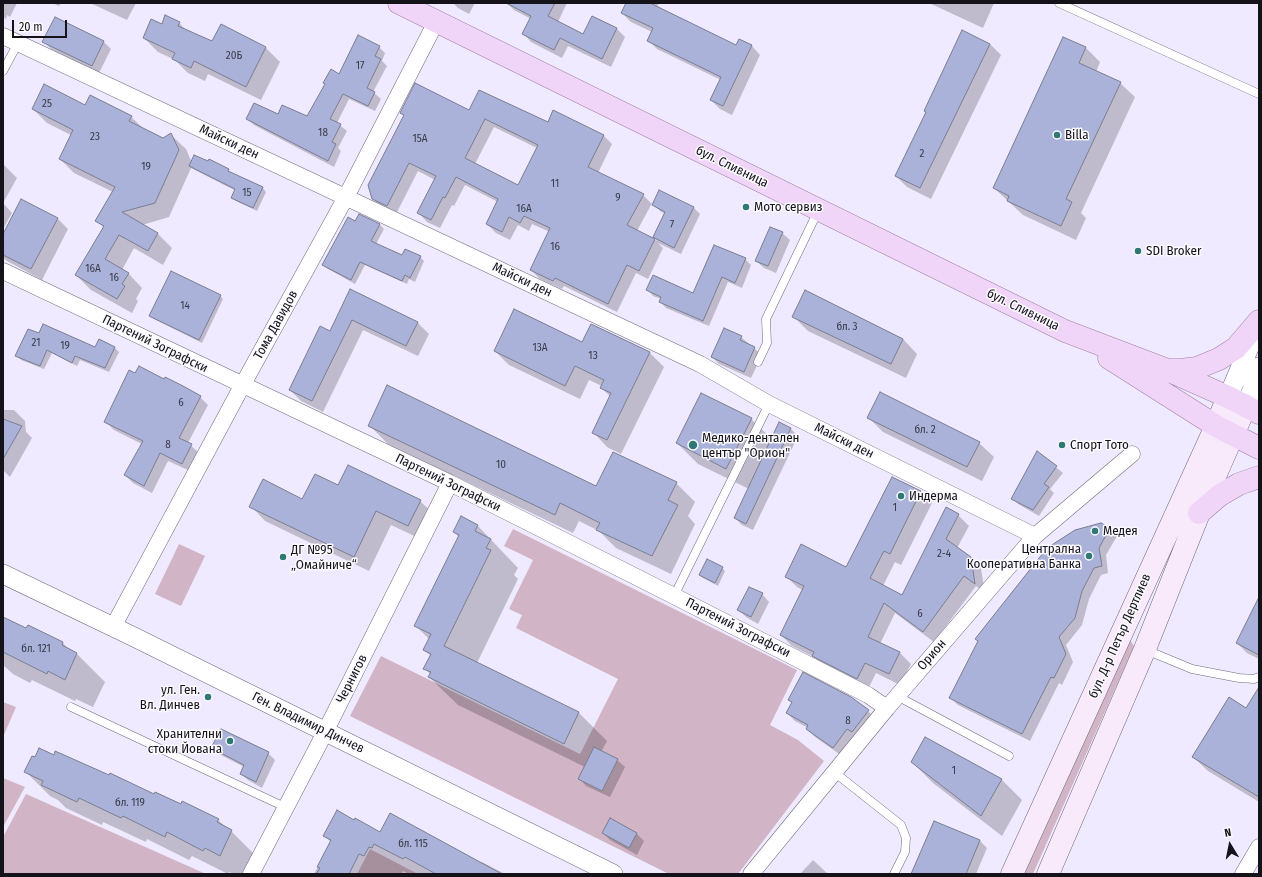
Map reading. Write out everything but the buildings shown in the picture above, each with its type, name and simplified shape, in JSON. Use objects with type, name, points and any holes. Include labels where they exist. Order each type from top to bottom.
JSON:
[{"type":"main road","name":"бул. Сливница","points":[[399,3],[1065,331],[1165,369],[1244,405]]},
{"type":"main road","points":[[1165,369],[1190,369],[1207,365],[1219,359],[1236,348],[1259,321]]},
{"type":"main road","name":"бул. Сливница","points":[[1065,331],[1225,430],[1259,448]]},
{"type":"main road","name":"бул. Д-р Петър Дертлиев","points":[[1012,874],[1225,430],[1244,405]]},
{"type":"main road","name":"бул. Д-р Петър Дертлиев","points":[[1048,874],[1145,649],[1199,513],[1225,430]]},
{"type":"main road","points":[[1199,513],[1220,495],[1240,484],[1259,477]]},
{"type":"street","name":"Тома Давидов","points":[[113,627],[242,386],[346,197],[436,22]]},
{"type":"street","name":"Майски ден","points":[[3,36],[700,364],[770,404],[1035,536]]},
{"type":"street","name":"Партений Зографски","points":[[3,271],[242,386],[450,483],[868,695],[892,702]]},
{"type":"street","points":[[1244,405],[1259,324]]},
{"type":"street","points":[[1244,405],[1252,390],[1259,367]]},
{"type":"street","name":"Орион","points":[[751,874],[892,702],[1035,536],[1132,454]]},
{"type":"street","name":"Чернигов","points":[[251,874],[326,732],[450,483]]},
{"type":"street","name":"Ген. Владимир Динчев","points":[[3,574],[612,874]]},
{"type":"street","points":[[1243,874],[1259,847]]},
{"type":"lane","points":[[1059,3],[1259,94]]},
{"type":"lane","points":[[3,71],[18,43]]},
{"type":"lane","points":[[758,362],[767,343],[766,319],[819,210]]},
{"type":"lane","points":[[674,596],[770,404]]},
{"type":"lane","points":[[1145,649],[1192,669],[1239,678],[1254,679],[1259,677]]},
{"type":"lane","points":[[892,702],[1009,756]]},
{"type":"lane","points":[[71,707],[287,808]]},
{"type":"lane","points":[[834,772],[901,825],[906,838],[905,852],[894,874]]},
{"type":"shaded area","points":[[513,529],[797,670],[770,725],[798,740],[824,761],[738,874],[669,874],[350,716],[381,656],[580,754],[618,679],[516,628],[522,615],[509,609],[533,560],[504,546]]},
{"type":"shaded area","points":[[179,544],[205,556],[181,606],[155,594]]},
{"type":"shaded area","points":[[1130,640],[1134,646],[1033,874],[1022,874]]},
{"type":"shaded area","points":[[3,702],[16,707],[3,737]]},
{"type":"shaded area","points":[[3,778],[25,787],[3,827]]},
{"type":"shaded area","points":[[26,794],[206,874],[3,874],[3,837]]},
{"type":"shaded area","points":[[370,849],[418,874],[357,874]]},
{"type":"place","name":"Billa","points":[[1057,135]]},
{"type":"place","name":"Мото сервиз","points":[[746,207]]},
{"type":"place","name":"SDI Broker","points":[[1138,251]]},
{"type":"place","name":"Медико-дентален център \"Орион\"","points":[[693,445]]},
{"type":"place","name":"Спорт Тото","points":[[1062,445]]},
{"type":"place","name":"Индерма","points":[[901,496]]},
{"type":"place","name":"Медея","points":[[1095,531]]},
{"type":"place","name":"Централна Кооперативна Банка","points":[[1089,556]]},
{"type":"place","name":"ДГ №95 „Омайниче“","points":[[283,557]]},
{"type":"place","name":"ул. Ген. Вл. Динчев","points":[[208,697]]},
{"type":"place","name":"Хранителни стоки Йована","points":[[230,741]]}]
